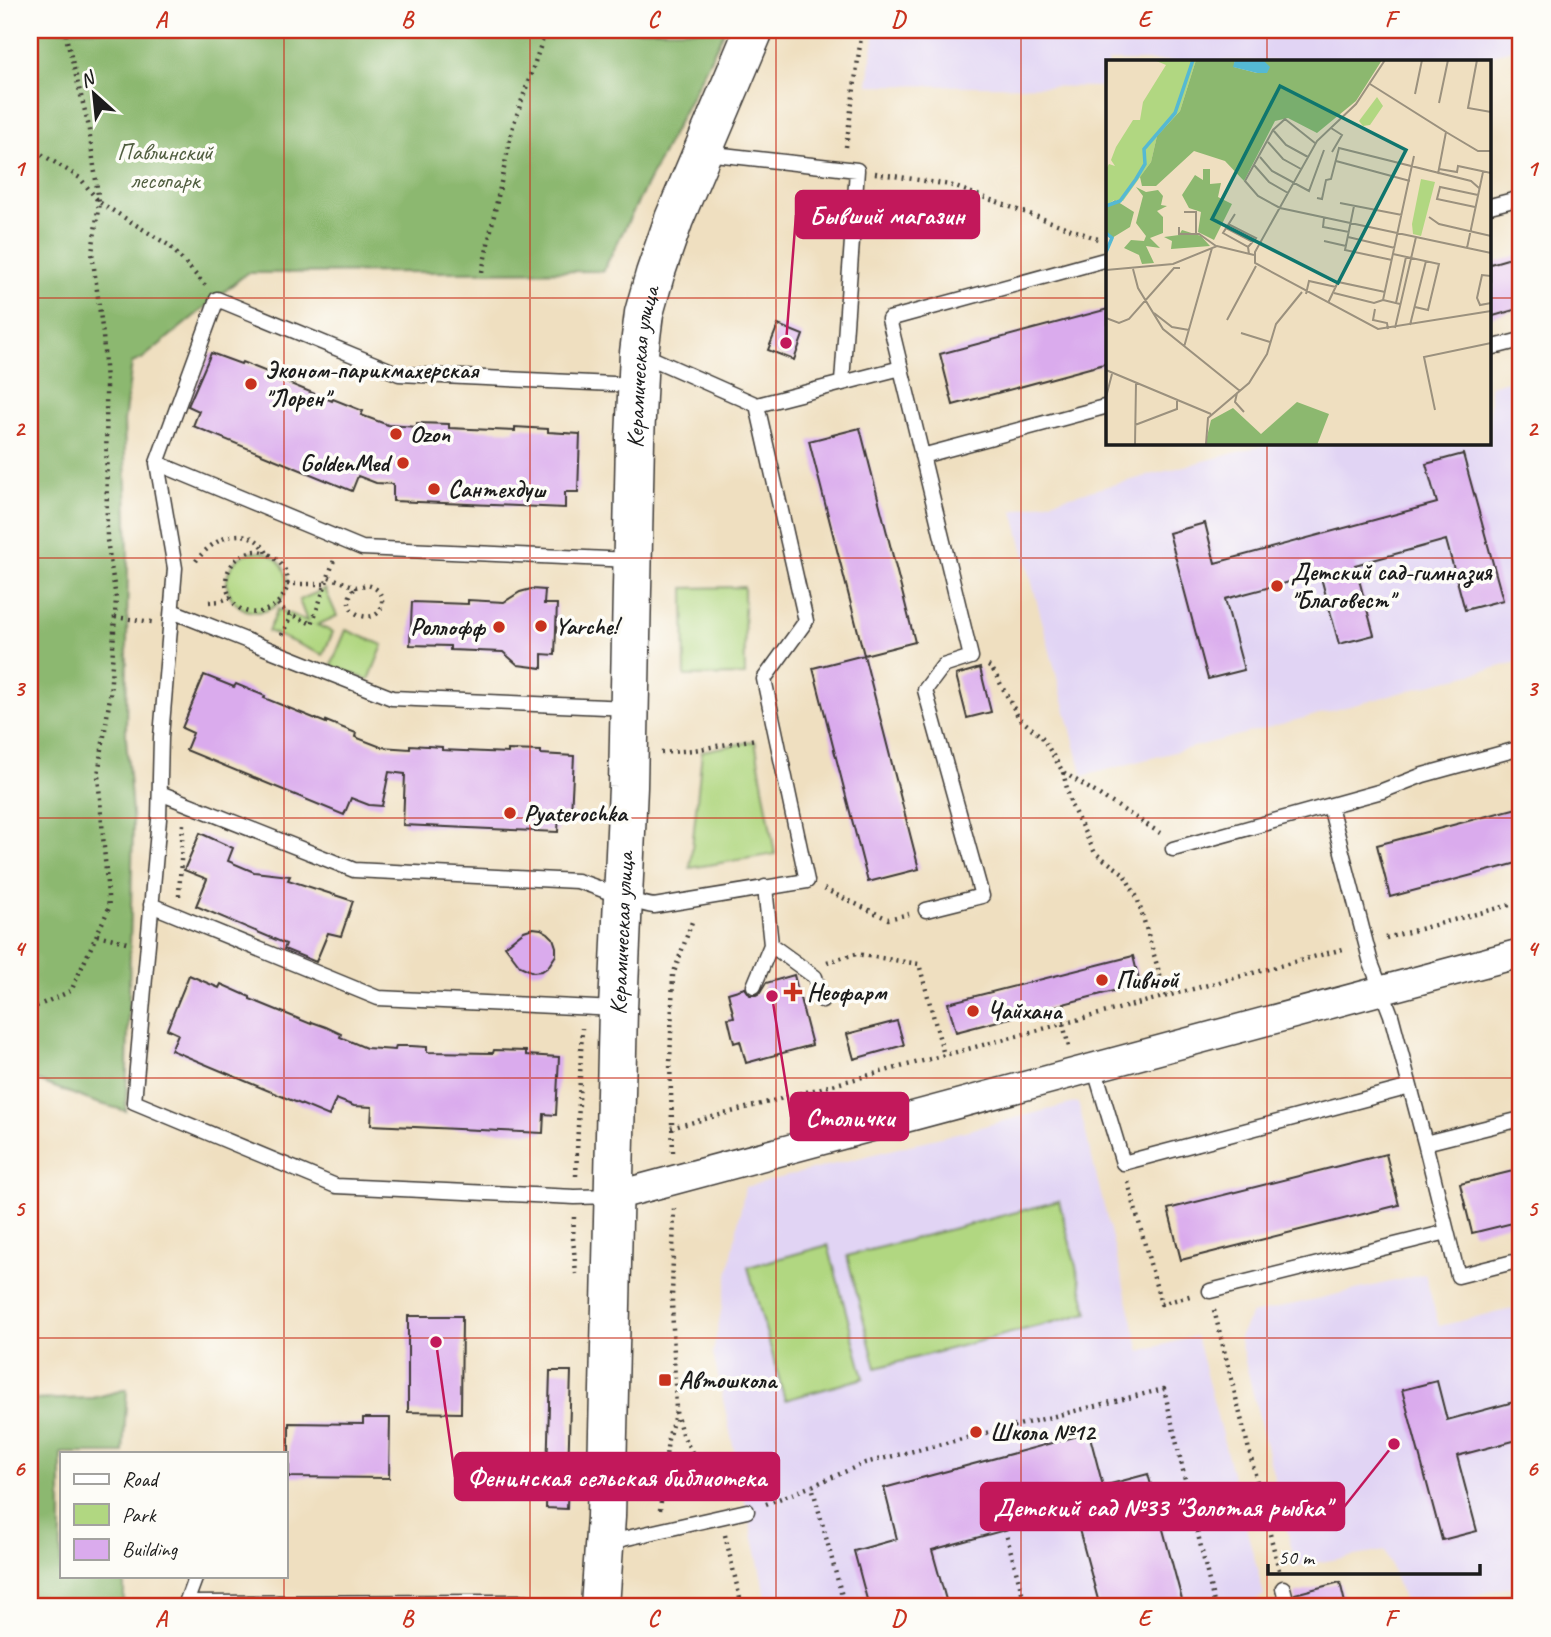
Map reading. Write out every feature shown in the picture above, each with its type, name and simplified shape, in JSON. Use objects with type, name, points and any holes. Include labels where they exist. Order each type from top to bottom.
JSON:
[{"type":"main road","name":"Керамическая улица","points":[[600,1607],[607,1517],[614,1196],[600,1008],[623,897],[638,369],[644,313],[655,274],[701,152],[754,30]]},
{"type":"street","points":[[614,1196],[1521,953]]},
{"type":"lane","points":[[701,152],[853,169],[842,382]]},
{"type":"lane","points":[[1492,205],[1521,198]]},
{"type":"lane","points":[[926,910],[982,895],[925,690],[943,666],[971,657],[889,319],[1106,260]]},
{"type":"lane","points":[[614,1196],[336,1186],[134,1102],[160,793],[161,737],[175,568],[157,463],[218,299],[399,374],[638,369],[757,405],[901,368]]},
{"type":"lane","points":[[1492,347],[1521,340]]},
{"type":"lane","points":[[160,793],[354,870],[577,881],[640,904],[654,905],[807,881],[764,679],[806,621],[757,405]]},
{"type":"lane","points":[[922,456],[1106,407]]},
{"type":"lane","points":[[157,463],[362,548],[632,560]]},
{"type":"lane","points":[[171,618],[393,698],[629,708]]},
{"type":"lane","points":[[1173,849],[1382,791],[1423,775],[1521,748]]},
{"type":"lane","points":[[1330,806],[1371,963],[1391,1015],[1458,1276],[1521,1260]]},
{"type":"lane","points":[[754,986],[771,945],[765,887]]},
{"type":"lane","points":[[151,905],[378,998],[600,1008]]},
{"type":"lane","points":[[771,945],[815,977],[822,1000]]},
{"type":"lane","points":[[1094,1067],[1124,1163],[1410,1087]]},
{"type":"lane","points":[[1425,1143],[1521,1119]]},
{"type":"lane","points":[[1210,1291],[1447,1232]]},
{"type":"lane","points":[[604,1543],[747,1511]]},
{"type":"lane","points":[[195,1578],[186,1605],[527,1602],[527,1607]]},
{"type":"lane","points":[[1283,1588],[1288,1607]]},
{"type":"path","points":[[30,1009],[71,991],[109,908],[98,775],[110,697],[116,598],[107,541],[104,359],[92,253],[99,202],[88,123],[65,37],[66,30]]},
{"type":"path","points":[[482,272],[513,126],[546,30]]},
{"type":"path","points":[[862,30],[845,155],[853,169],[950,185],[1106,242]]},
{"type":"path","points":[[30,147],[80,178],[99,202],[170,246],[218,299]]},
{"type":"path","points":[[192,568],[207,548],[233,536],[253,538],[267,553]]},
{"type":"path","points":[[278,604],[286,613],[312,624],[341,539]]},
{"type":"path","points":[[257,551],[267,553],[277,558],[288,584],[278,604],[261,612],[251,612],[241,608],[231,597],[227,576],[237,558],[257,551]]},
{"type":"path","points":[[329,577],[356,587],[372,586],[380,593],[382,604],[373,616],[361,617],[352,610],[349,600],[356,587]]},
{"type":"path","points":[[288,584],[327,584]]},
{"type":"path","points":[[202,599],[211,603],[231,597]]},
{"type":"path","points":[[115,617],[171,618]]},
{"type":"path","points":[[971,657],[992,668],[1019,718],[1042,737],[1063,772],[1071,806],[1095,853],[1123,873],[1137,898],[1166,996]]},
{"type":"path","points":[[629,755],[694,750],[776,735]]},
{"type":"path","points":[[1063,772],[1160,833],[1188,845]]},
{"type":"path","points":[[178,917],[184,802]]},
{"type":"path","points":[[807,881],[888,919],[926,910]]},
{"type":"path","points":[[700,898],[673,975],[670,1063],[676,1411],[682,1434],[695,1458],[730,1505],[747,1511],[865,1463],[1164,1389],[1215,1607]]},
{"type":"path","points":[[671,1128],[1521,902]]},
{"type":"path","points":[[97,935],[135,944]]},
{"type":"path","points":[[803,969],[856,954],[919,964],[944,1055]]},
{"type":"path","points":[[576,1154],[600,1008]]},
{"type":"path","points":[[1124,1163],[1161,1304],[1210,1291],[1283,1588]]},
{"type":"path","points":[[658,1532],[668,1439],[676,1411]]},
{"type":"path","points":[[812,1486],[845,1607]]},
{"type":"path","points":[[721,1517],[742,1607]]},
{"type":"path","points":[[1005,1530],[1026,1607]]},
{"type":"shaded area","points":[[875,30],[1521,30],[1521,46],[1477,60],[1106,60],[1106,87],[868,85]]},
{"type":"shaded area","name":"Детский сад-гимназия \"Благовест\"","points":[[1521,377],[1521,661],[1083,776],[1013,511],[1269,444],[1492,444],[1492,385]]},
{"type":"shaded area","name":"Школа №12","points":[[1078,1102],[1140,1351],[1196,1336],[1264,1595],[1254,1601],[1252,1607],[768,1607],[713,1353],[745,1187]]},
{"type":"shaded area","points":[[1425,1274],[1439,1326],[1521,1307],[1521,1584],[1428,1607],[1406,1607],[1385,1551],[1296,1566],[1239,1337],[1251,1314]]},
{"type":"green space","name":"Павлинский лесопарк","points":[[30,30],[725,30],[603,271],[247,273],[142,359],[132,363],[124,421],[128,555],[126,737],[133,826],[126,1111],[30,1078]]},
{"type":"green space","points":[[251,552],[263,552],[282,565],[287,582],[285,594],[274,607],[263,612],[251,612],[232,599],[227,588],[227,576],[240,557]]},
{"type":"green space","points":[[744,587],[745,675],[685,676],[684,588]]},
{"type":"green space","points":[[325,589],[337,616],[317,625],[333,632],[323,655],[268,631],[278,609],[307,621],[299,600]]},
{"type":"green space","points":[[346,630],[383,645],[369,680],[331,666]]},
{"type":"green space","points":[[755,741],[775,854],[690,868],[702,751]]},
{"type":"green space","points":[[1059,1201],[1088,1313],[876,1368],[847,1256]]},
{"type":"green space","points":[[828,1245],[864,1378],[785,1400],[748,1267]]},
{"type":"green space","points":[[127,1389],[123,1452],[60,1452],[60,1578],[124,1578],[124,1607],[30,1607],[30,1400],[93,1398]]},
{"type":"green space","points":[[1518,1593],[1521,1607],[1463,1607]]},
{"type":"building","points":[[1521,255],[1521,308],[1492,316],[1492,263]]},
{"type":"building","points":[[1106,310],[1106,364],[953,405],[940,354]]},
{"type":"building","points":[[778,325],[803,335],[794,360],[768,350]]},
{"type":"building","points":[[211,353],[241,364],[242,362],[332,401],[333,399],[363,411],[361,415],[388,425],[417,427],[417,423],[449,424],[449,428],[515,431],[515,427],[580,434],[578,492],[565,492],[565,508],[393,501],[393,484],[376,483],[358,476],[352,491],[193,426],[199,411],[188,406]]},
{"type":"building","points":[[860,428],[915,642],[864,655],[809,441]]},
{"type":"building","points":[[1463,454],[1503,600],[1465,610],[1446,540],[1355,565],[1374,635],[1339,644],[1320,574],[1225,599],[1244,670],[1208,679],[1169,533],[1205,523],[1215,563],[1437,503],[1426,464]]},
{"type":"building","points":[[531,589],[545,590],[544,604],[557,604],[555,655],[542,654],[542,668],[518,665],[503,652],[410,645],[412,602],[504,602]]},
{"type":"building","points":[[864,655],[919,869],[868,882],[813,668]]},
{"type":"building","points":[[980,668],[991,712],[967,718],[956,675]]},
{"type":"building","points":[[204,675],[234,687],[236,684],[265,696],[264,698],[356,733],[355,737],[381,747],[410,749],[410,745],[442,747],[442,750],[508,753],[508,750],[541,751],[541,754],[574,756],[571,814],[559,814],[558,832],[403,825],[405,774],[389,772],[382,806],[369,805],[351,798],[344,815],[186,750],[193,733],[182,728]]},
{"type":"building","points":[[1521,807],[1521,862],[1390,897],[1377,845]]},
{"type":"building","points":[[200,833],[233,848],[228,861],[254,872],[290,876],[288,880],[353,901],[341,936],[328,933],[316,962],[284,949],[286,944],[196,906],[207,879],[184,870]]},
{"type":"building","points":[[541,929],[553,938],[556,955],[548,967],[533,972],[520,966],[505,946],[524,931]]},
{"type":"building","points":[[1133,956],[1140,984],[956,1032],[948,1003]]},
{"type":"building","points":[[189,975],[219,988],[221,984],[311,1024],[312,1022],[326,1027],[341,1034],[340,1037],[366,1048],[395,1050],[396,1046],[427,1047],[427,1052],[526,1051],[526,1055],[559,1057],[556,1115],[544,1114],[543,1133],[371,1125],[372,1107],[354,1106],[336,1099],[329,1116],[171,1050],[178,1034],[167,1029]]},
{"type":"building","points":[[794,975],[812,1045],[746,1063],[740,1041],[734,1043],[728,1018],[734,1017],[728,993],[745,988],[750,995],[756,995],[766,983]]},
{"type":"building","points":[[897,1021],[904,1045],[854,1059],[847,1034]]},
{"type":"building","points":[[1386,1154],[1399,1205],[1181,1260],[1168,1209]]},
{"type":"building","points":[[1521,1169],[1521,1221],[1472,1233],[1460,1184]]},
{"type":"building","points":[[408,1316],[462,1316],[461,1413],[408,1412]]},
{"type":"building","points":[[550,1371],[571,1371],[567,1509],[546,1508]]},
{"type":"building","points":[[1437,1381],[1447,1420],[1521,1400],[1521,1439],[1457,1456],[1477,1531],[1442,1540],[1402,1390]]},
{"type":"building","points":[[363,1418],[390,1418],[389,1478],[289,1477],[289,1423],[363,1424]]},
{"type":"building","points":[[1089,1433],[1103,1486],[1148,1474],[1184,1607],[1100,1607],[1074,1511],[932,1550],[948,1607],[869,1607],[854,1551],[897,1539],[884,1488]]},
{"type":"building","points":[[1340,1582],[1346,1607],[1297,1607],[1295,1594]]},
{"type":"place","name":"Бывший магазин","points":[[786,343]]},
{"type":"place","name":"Эконом-парикмахерская \"Лорен\"","points":[[251,384]]},
{"type":"place","name":"Ozon","points":[[396,434]]},
{"type":"place","name":"GoldenMed","points":[[403,463]]},
{"type":"place","name":"Сантехдуш","points":[[434,489]]},
{"type":"place","name":"Детский сад-гимназия \"Благовест\"","points":[[1277,586]]},
{"type":"place","name":"Yarche!","points":[[541,626]]},
{"type":"place","name":"Роллофф","points":[[499,627]]},
{"type":"place","name":"Pyaterochka","points":[[510,813]]},
{"type":"place","name":"Пивной","points":[[1102,980]]},
{"type":"place","name":"Неофарм","points":[[793,992]]},
{"type":"place","name":"Столички","points":[[772,996]]},
{"type":"place","name":"Чайхана","points":[[973,1011]]},
{"type":"place","name":"Фенинская сельская библиотека","points":[[436,1342]]},
{"type":"place","name":"Автошкола","points":[[665,1380]]},
{"type":"place","name":"Школа №12","points":[[976,1432]]},
{"type":"place","name":"Детский сад №33 \"Золотая рыбка\"","points":[[1394,1444]]}]
